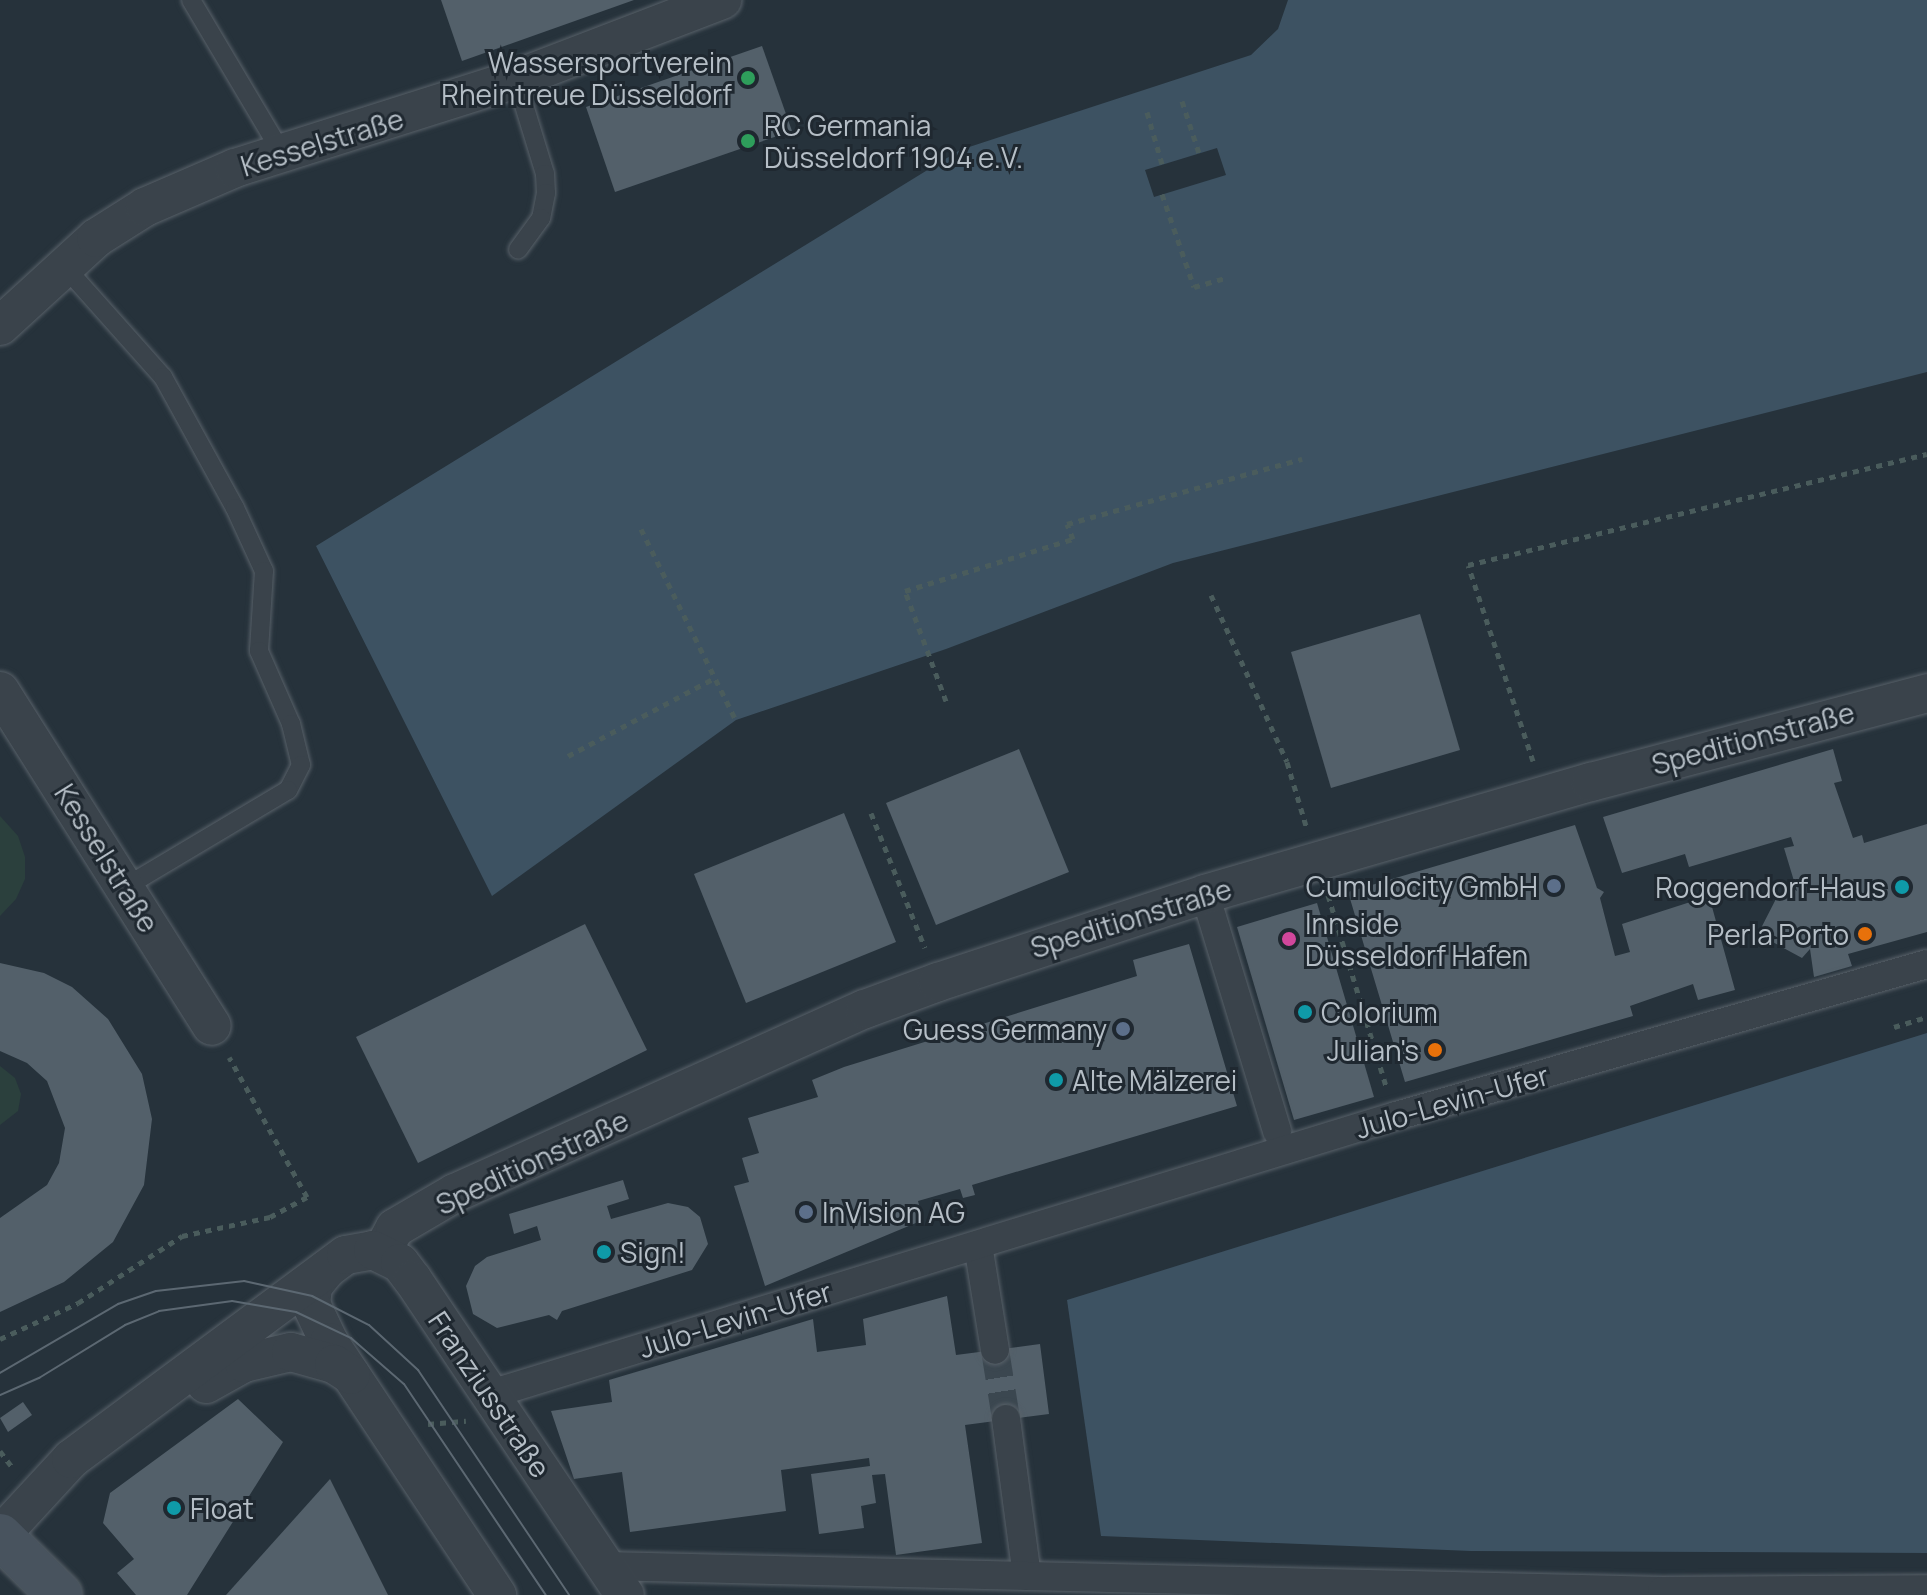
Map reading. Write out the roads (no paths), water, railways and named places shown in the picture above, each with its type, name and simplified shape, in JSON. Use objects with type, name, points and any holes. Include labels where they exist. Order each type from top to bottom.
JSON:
[{"type":"main road","points":[[0,1536],[60,1595]]},
{"type":"street","name":"Kesselstraße","points":[[0,326],[64,266],[145,207],[235,168],[516,79],[722,0]]},
{"type":"street","name":"Kesselstraße","points":[[0,691],[127,886],[212,1026]]},
{"type":"street","name":"Speditionstraße","points":[[382,1252],[395,1228],[455,1193],[865,1009],[938,982],[1205,894],[1544,795],[1927,693]]},
{"type":"street","points":[[1205,894],[1277,1131]]},
{"type":"street","name":"Julo-Levin-Ufer","points":[[494,1399],[1396,1116],[1927,964]]},
{"type":"street","points":[[978,1245],[995,1350]]},
{"type":"street","points":[[0,1536],[71,1459],[326,1270],[361,1249],[382,1252]]},
{"type":"street","name":"Franziusstraße","points":[[382,1252],[413,1280],[615,1580]]},
{"type":"street","points":[[326,1270],[313,1286],[311,1304],[329,1342],[366,1391],[497,1595]]},
{"type":"street","points":[[185,1377],[211,1385],[244,1363],[291,1352],[334,1364],[366,1391]]},
{"type":"street","points":[[1006,1419],[1013,1582]]},
{"type":"street","points":[[615,1580],[1662,1591],[1927,1589]]},
{"type":"lane","points":[[191,0],[283,155]]},
{"type":"lane","points":[[516,79],[545,174],[546,193],[541,218],[518,250]]},
{"type":"lane","points":[[64,266],[163,377],[235,508],[264,571],[259,651],[291,724],[301,765],[288,790],[127,886]]},
{"type":"water","points":[[1288,0],[1927,0],[1927,372],[1173,563],[946,649],[736,720],[492,896],[316,546],[960,150],[1251,55],[1278,29]]},
{"type":"water","points":[[1927,1033],[1927,1553],[1471,1551],[1101,1536],[1067,1300]]},
{"type":"tunnel","points":[[995,1350],[1006,1419]]},
{"type":"tram line","points":[[0,1373],[118,1304],[156,1291],[244,1281],[312,1296],[369,1325],[418,1370],[569,1595]]},
{"type":"tram line","points":[[0,1395],[39,1378],[125,1325],[159,1311],[232,1301],[296,1312],[351,1338],[404,1384],[546,1595]]},
{"type":"place","name":"Wassersportverein Rheintreue Düsseldorf","points":[[748,78]]},
{"type":"place","name":"RC Germania Düsseldorf 1904 e.V.","points":[[748,141]]},
{"type":"place","name":"Cumulocity GmbH","points":[[1554,886]]},
{"type":"place","name":"Roggendorf-Haus","points":[[1902,887]]},
{"type":"place","name":"Perla Porto","points":[[1865,934]]},
{"type":"place","name":"Innside Düsseldorf Hafen","points":[[1289,939]]},
{"type":"place","name":"Colorium","points":[[1305,1012]]},
{"type":"place","name":"Guess Germany","points":[[1123,1029]]},
{"type":"place","name":"Julian's","points":[[1435,1050]]},
{"type":"place","name":"Alte Mälzerei","points":[[1056,1080]]},
{"type":"place","name":"InVision AG","points":[[806,1212]]},
{"type":"place","name":"Sign!","points":[[604,1252]]},
{"type":"place","name":"Float","points":[[174,1508]]}]
